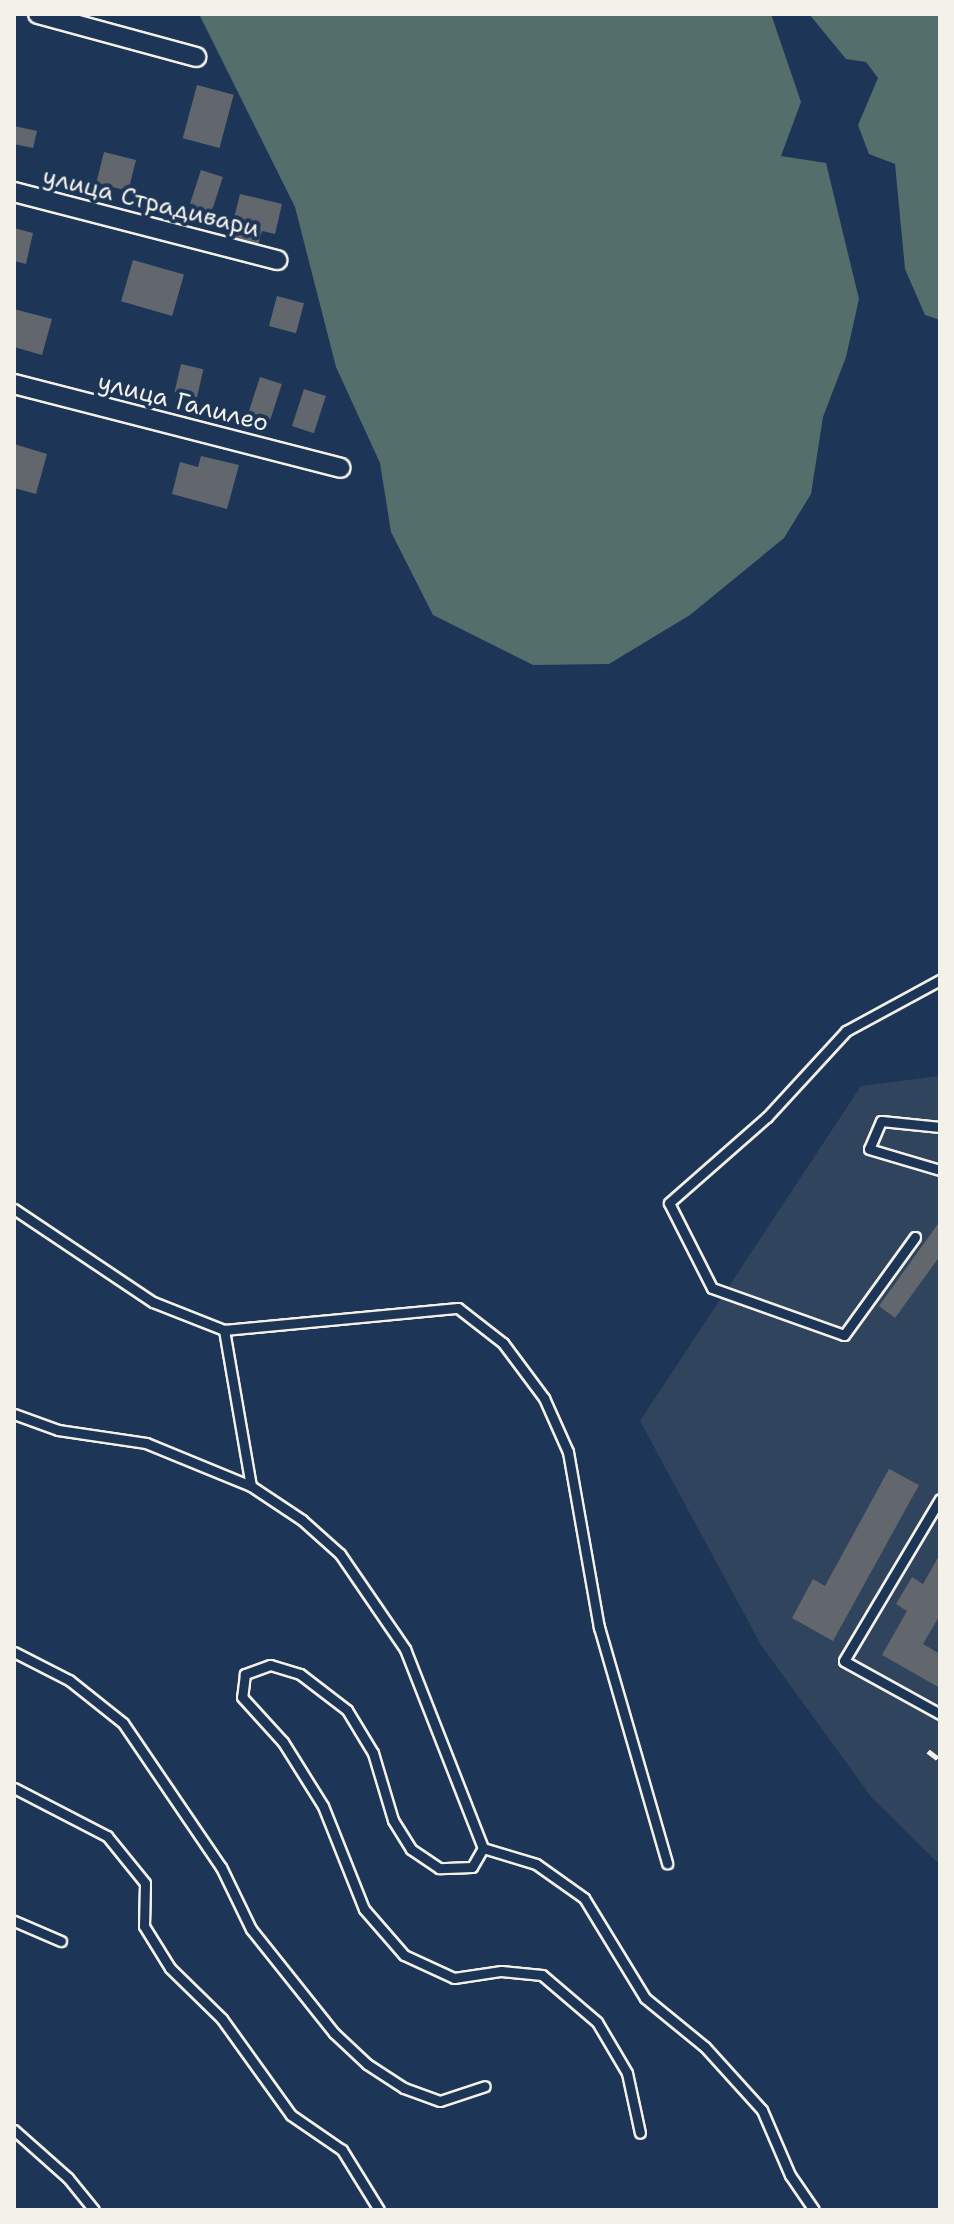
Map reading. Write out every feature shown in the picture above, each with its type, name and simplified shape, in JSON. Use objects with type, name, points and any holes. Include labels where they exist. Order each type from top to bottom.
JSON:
[{"type":"street","points":[[38,14],[196,57]]},
{"type":"street","name":"улица Страдивари","points":[[14,192],[277,260]]},
{"type":"street","name":"улица Галилео","points":[[14,384],[340,468]]},
{"type":"lane","points":[[915,1237],[844,1335],[712,1288],[669,1203],[767,1117],[846,1031],[940,980]]},
{"type":"lane","points":[[940,1127],[881,1121],[869,1149],[940,1170]]},
{"type":"lane","points":[[14,1209],[153,1302],[224,1330],[458,1308],[503,1343],[544,1398],[568,1452],[599,1627],[667,1863]]},
{"type":"lane","points":[[224,1330],[251,1486]]},
{"type":"lane","points":[[14,1414],[58,1430],[146,1443],[251,1486],[302,1520],[340,1554],[405,1649],[483,1848]]},
{"type":"lane","points":[[940,1499],[844,1661],[940,1714]]},
{"type":"lane","points":[[14,1652],[69,1680],[123,1723],[221,1867],[251,1929],[334,2033],[367,2064],[404,2088],[440,2101],[485,2086]]},
{"type":"lane","points":[[483,1848],[472,1867],[439,1868],[411,1849],[393,1820],[373,1753],[347,1710],[300,1674],[270,1665],[245,1674],[242,1697],[283,1742],[323,1806],[364,1909],[404,1955],[454,1978],[501,1971],[542,1975],[597,2022],[627,2073],[640,2133]]},
{"type":"lane","points":[[14,1788],[107,1836],[145,1883],[144,1926],[170,1968],[222,2019],[291,2115],[342,2150],[379,2210]]},
{"type":"lane","points":[[483,1848],[536,1864],[584,1898],[645,1998],[705,2047],[762,2110],[790,2175],[814,2210]]},
{"type":"lane","points":[[14,1921],[61,1941]]},
{"type":"lane","points":[[14,2130],[68,2178],[94,2210]]},
{"type":"shaded area","points":[[940,1076],[940,1865],[872,1798],[761,1645],[640,1421],[861,1086]]},
{"type":"green space","points":[[199,14],[771,14],[801,102],[781,156],[826,163],[859,299],[846,357],[823,417],[811,494],[784,538],[690,615],[609,664],[533,665],[433,615],[391,532],[380,463],[336,367],[295,207]]},
{"type":"green space","points":[[809,14],[940,14],[940,320],[925,315],[905,269],[895,164],[869,154],[858,125],[878,78],[866,62],[846,59]]},
{"type":"building","points":[[197,85],[234,95],[219,148],[183,138]]},
{"type":"building","points":[[14,126],[37,131],[33,148],[14,144]]},
{"type":"building","points":[[104,152],[136,160],[128,191],[96,183]]},
{"type":"building","points":[[201,170],[223,177],[211,213],[189,206]]},
{"type":"building","points":[[240,194],[282,204],[275,234],[262,231],[258,245],[229,238]]},
{"type":"building","points":[[14,228],[33,233],[26,264],[14,261]]},
{"type":"building","points":[[133,260],[184,275],[172,316],[121,301]]},
{"type":"building","points":[[277,296],[304,303],[296,333],[269,326]]},
{"type":"building","points":[[14,309],[52,319],[42,355],[14,347]]},
{"type":"building","points":[[181,364],[203,369],[197,397],[174,392]]},
{"type":"building","points":[[260,377],[282,384],[270,420],[248,413]]},
{"type":"building","points":[[304,389],[326,396],[314,433],[292,426]]},
{"type":"building","points":[[14,444],[47,454],[36,494],[14,488]]},
{"type":"building","points":[[201,456],[239,465],[227,509],[172,494],[180,462],[198,467]]},
{"type":"building","points":[[940,1221],[940,1256],[895,1318],[879,1306]]},
{"type":"building","points":[[889,1469],[919,1485],[833,1641],[792,1618],[813,1579],[825,1586]]},
{"type":"building","points":[[940,1554],[940,1615],[923,1644],[940,1654],[940,1688],[882,1655],[907,1611],[896,1604],[912,1577],[923,1584]]},
{"type":"railway","points":[[928,1751],[940,1760]]}]
